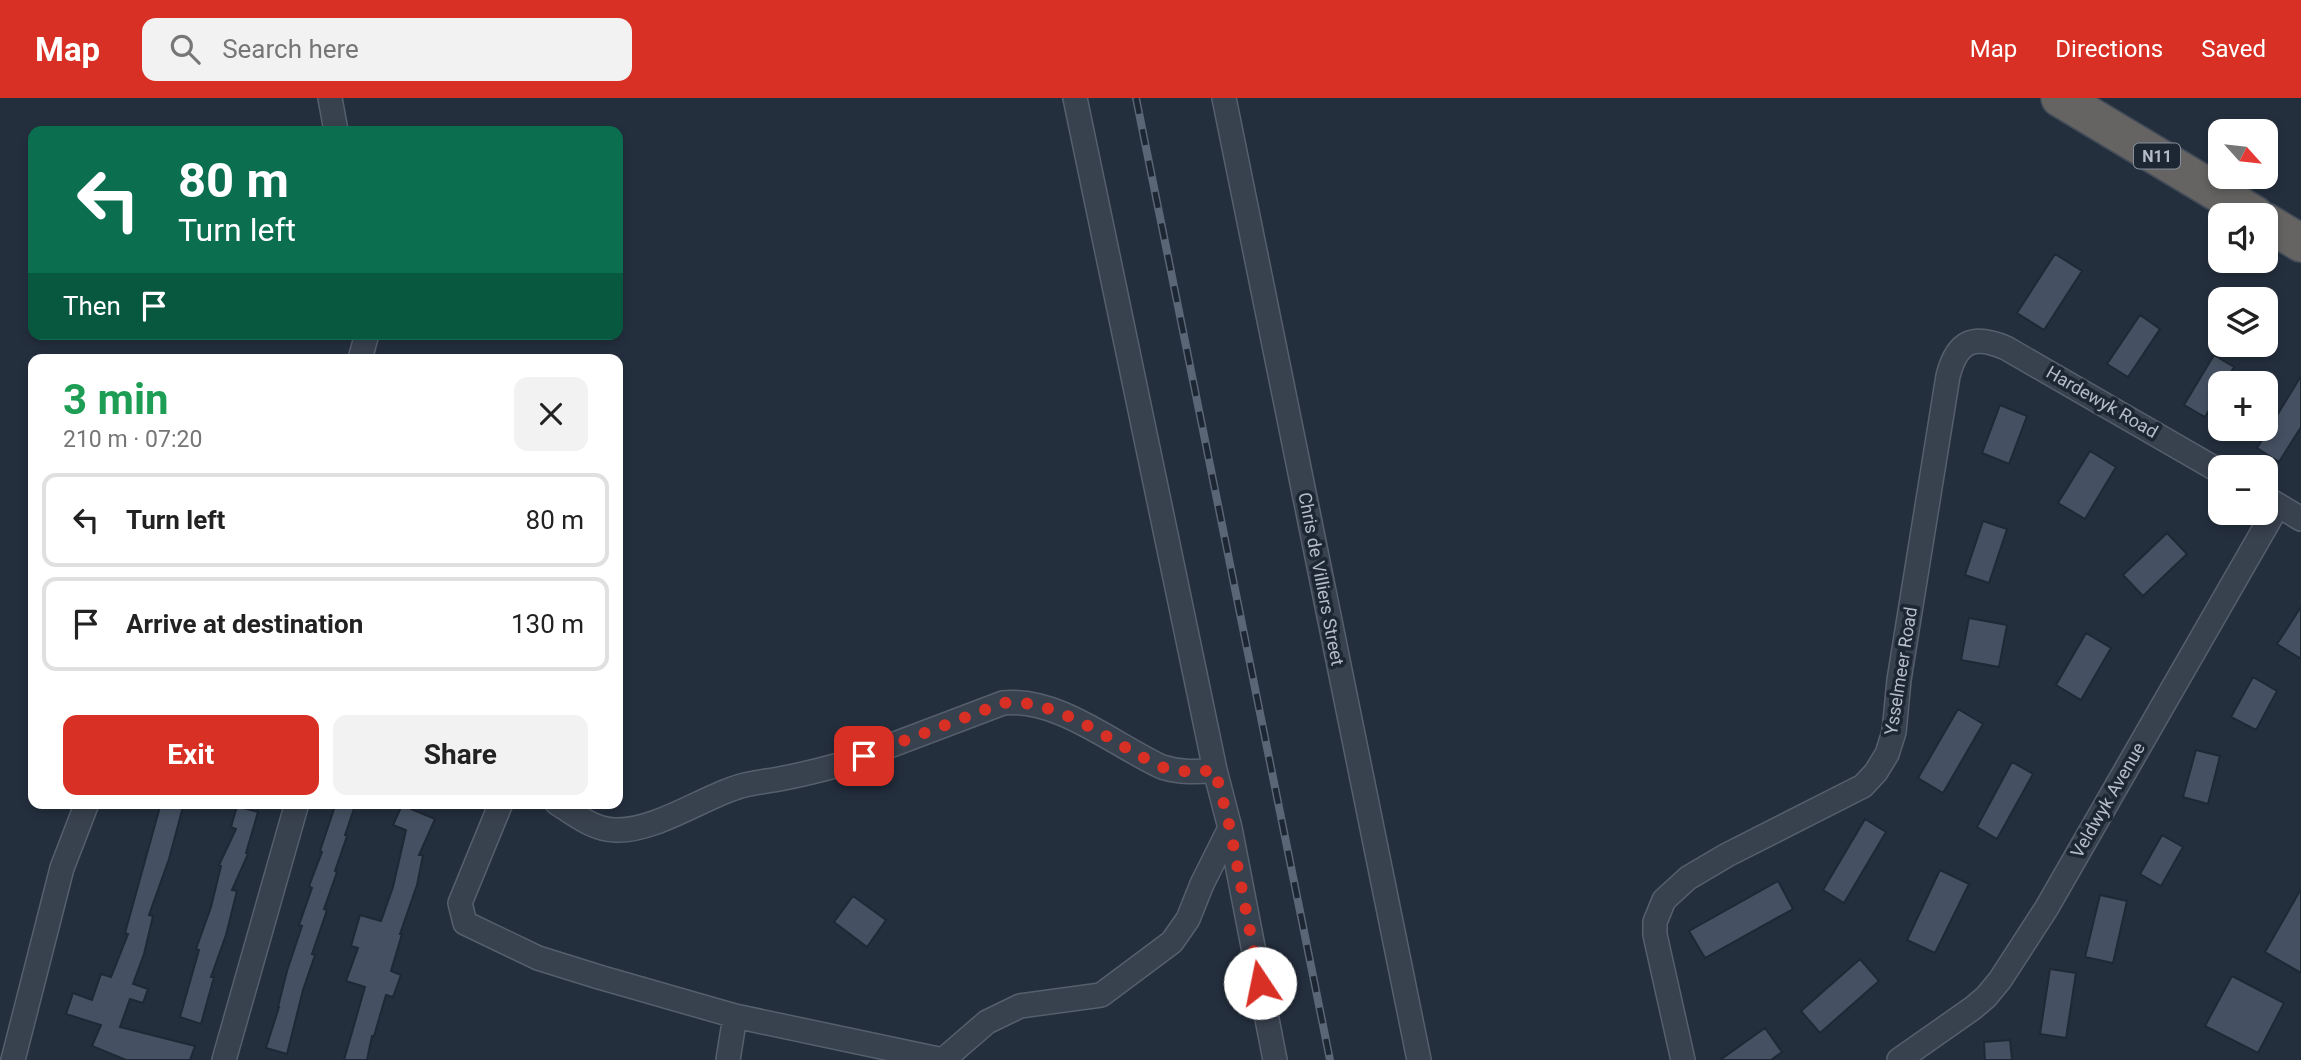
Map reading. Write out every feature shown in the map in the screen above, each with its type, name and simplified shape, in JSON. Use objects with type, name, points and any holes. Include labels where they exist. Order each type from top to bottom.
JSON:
[{"type":"highway","name":"N11","points":[[2060,98],[2235,203]]},
{"type":"highway","points":[[2278,229],[2301,243]]},
{"type":"street","points":[[330,98],[335,126]]},
{"type":"street","points":[[1076,98],[1215,770],[1230,828],[1276,1060]]},
{"type":"street","name":"Chris de Villiers Street","points":[[1224,98],[1419,1060]]},
{"type":"street","name":"Hardewyk Road","points":[[1980,340],[2006,348],[2045,369],[2208,464]]},
{"type":"street","name":"Ysselmeer Road","points":[[1682,1060],[1655,936],[1658,911],[1669,894],[1688,878],[1727,855],[1863,786],[1887,754],[1894,732],[1899,680],[1948,376],[1956,356],[1964,346],[1980,340]]},
{"type":"street","points":[[2278,506],[2301,519]]},
{"type":"street","name":"Veldwyk Avenue","points":[[1899,1060],[1973,1008],[2000,980],[2046,909],[2259,525]]},
{"type":"street","points":[[567,809],[608,830],[634,828],[679,813],[732,789],[842,764],[1003,703],[1015,702],[1030,703],[1065,715],[1162,767],[1192,773],[1215,770]]},
{"type":"street","points":[[13,1060],[62,868],[85,809]]},
{"type":"street","points":[[224,1060],[294,809]]},
{"type":"street","points":[[499,809],[460,903],[465,923],[538,958],[735,1016],[943,1060],[987,1022],[1020,1006],[1101,995],[1172,943],[1188,919],[1230,828]]},
{"type":"street","points":[[728,1060],[735,1016]]},
{"type":"building","points":[[2055,254],[2082,271],[2044,330],[2017,313]]},
{"type":"building","points":[[2140,315],[2160,329],[2128,377],[2107,364]]},
{"type":"building","points":[[2213,357],[2234,367],[2232,371],[2208,371],[2208,412],[2205,417],[2184,405]]},
{"type":"building","points":[[2301,376],[2301,427],[2279,462],[2278,455],[2268,455],[2257,448],[2261,441],[2278,441],[2278,414]]},
{"type":"building","points":[[2000,405],[2027,416],[2009,464],[1982,453]]},
{"type":"building","points":[[2090,451],[2116,467],[2085,519],[2058,503]]},
{"type":"building","points":[[1983,521],[2007,529],[1989,583],[1965,575]]},
{"type":"building","points":[[2167,533],[2187,554],[2143,596],[2123,575]]},
{"type":"building","points":[[2301,607],[2301,659],[2277,644]]},
{"type":"building","points":[[1969,618],[2007,625],[1999,667],[1961,660]]},
{"type":"building","points":[[2086,633],[2111,648],[2081,700],[2056,685]]},
{"type":"building","points":[[2253,677],[2277,691],[2256,730],[2231,717]]},
{"type":"building","points":[[1958,709],[1983,724],[1943,793],[1918,778]]},
{"type":"building","points":[[2196,750],[2220,756],[2208,804],[2183,797]]},
{"type":"building","points":[[2012,762],[2033,774],[1997,839],[1977,827]]},
{"type":"building","points":[[159,809],[182,809],[169,859],[149,915],[153,916],[133,984],[148,989],[143,1003],[130,999],[120,1027],[195,1046],[190,1060],[126,1060],[92,1046],[101,1025],[66,1014],[73,993],[92,1000],[101,974],[111,977],[128,934],[125,933]]},
{"type":"building","points":[[236,809],[258,812],[246,853],[248,854],[232,890],[237,891],[226,935],[211,977],[214,977],[201,1024],[180,1017],[199,950],[196,949],[211,907],[221,866],[219,865],[236,829],[231,827]]},
{"type":"building","points":[[334,809],[354,809],[324,909],[327,910],[312,954],[315,955],[287,1054],[266,1048],[302,926],[299,925],[312,888],[309,886],[322,852],[320,851]]},
{"type":"building","points":[[400,809],[411,809],[435,819],[419,855],[423,855],[417,885],[391,971],[401,975],[393,997],[386,995],[367,1060],[344,1060],[365,987],[346,981],[358,948],[351,946],[360,915],[381,921],[393,887],[406,830],[393,825]]},
{"type":"building","points":[[1865,819],[1886,832],[1844,903],[1823,890]]},
{"type":"building","points":[[2162,835],[2183,847],[2161,886],[2140,874]]},
{"type":"building","points":[[1940,870],[1969,884],[1935,953],[1907,940]]},
{"type":"building","points":[[1778,881],[1793,909],[1705,958],[1689,931]]},
{"type":"building","points":[[2301,889],[2301,973],[2265,952]]},
{"type":"building","points":[[2100,895],[2127,901],[2113,963],[2085,957]]},
{"type":"building","points":[[853,896],[886,920],[867,947],[834,922]]},
{"type":"building","points":[[1860,959],[1879,981],[1820,1033],[1801,1011]]},
{"type":"building","points":[[2050,969],[2076,973],[2066,1038],[2040,1034]]},
{"type":"building","points":[[2232,976],[2284,1003],[2258,1053],[2205,1026]]},
{"type":"building","points":[[1765,1028],[1782,1052],[1771,1060],[1720,1060]]},
{"type":"building","points":[[2010,1040],[2012,1060],[1985,1060],[1984,1042]]},
{"type":"railway","points":[[1136,98],[1330,1060]]},
{"type":"route","points":[[864,756],[1003,703],[1015,702],[1030,703],[1065,715],[1162,767],[1192,773],[1215,770],[1230,828],[1260,983]]}]
